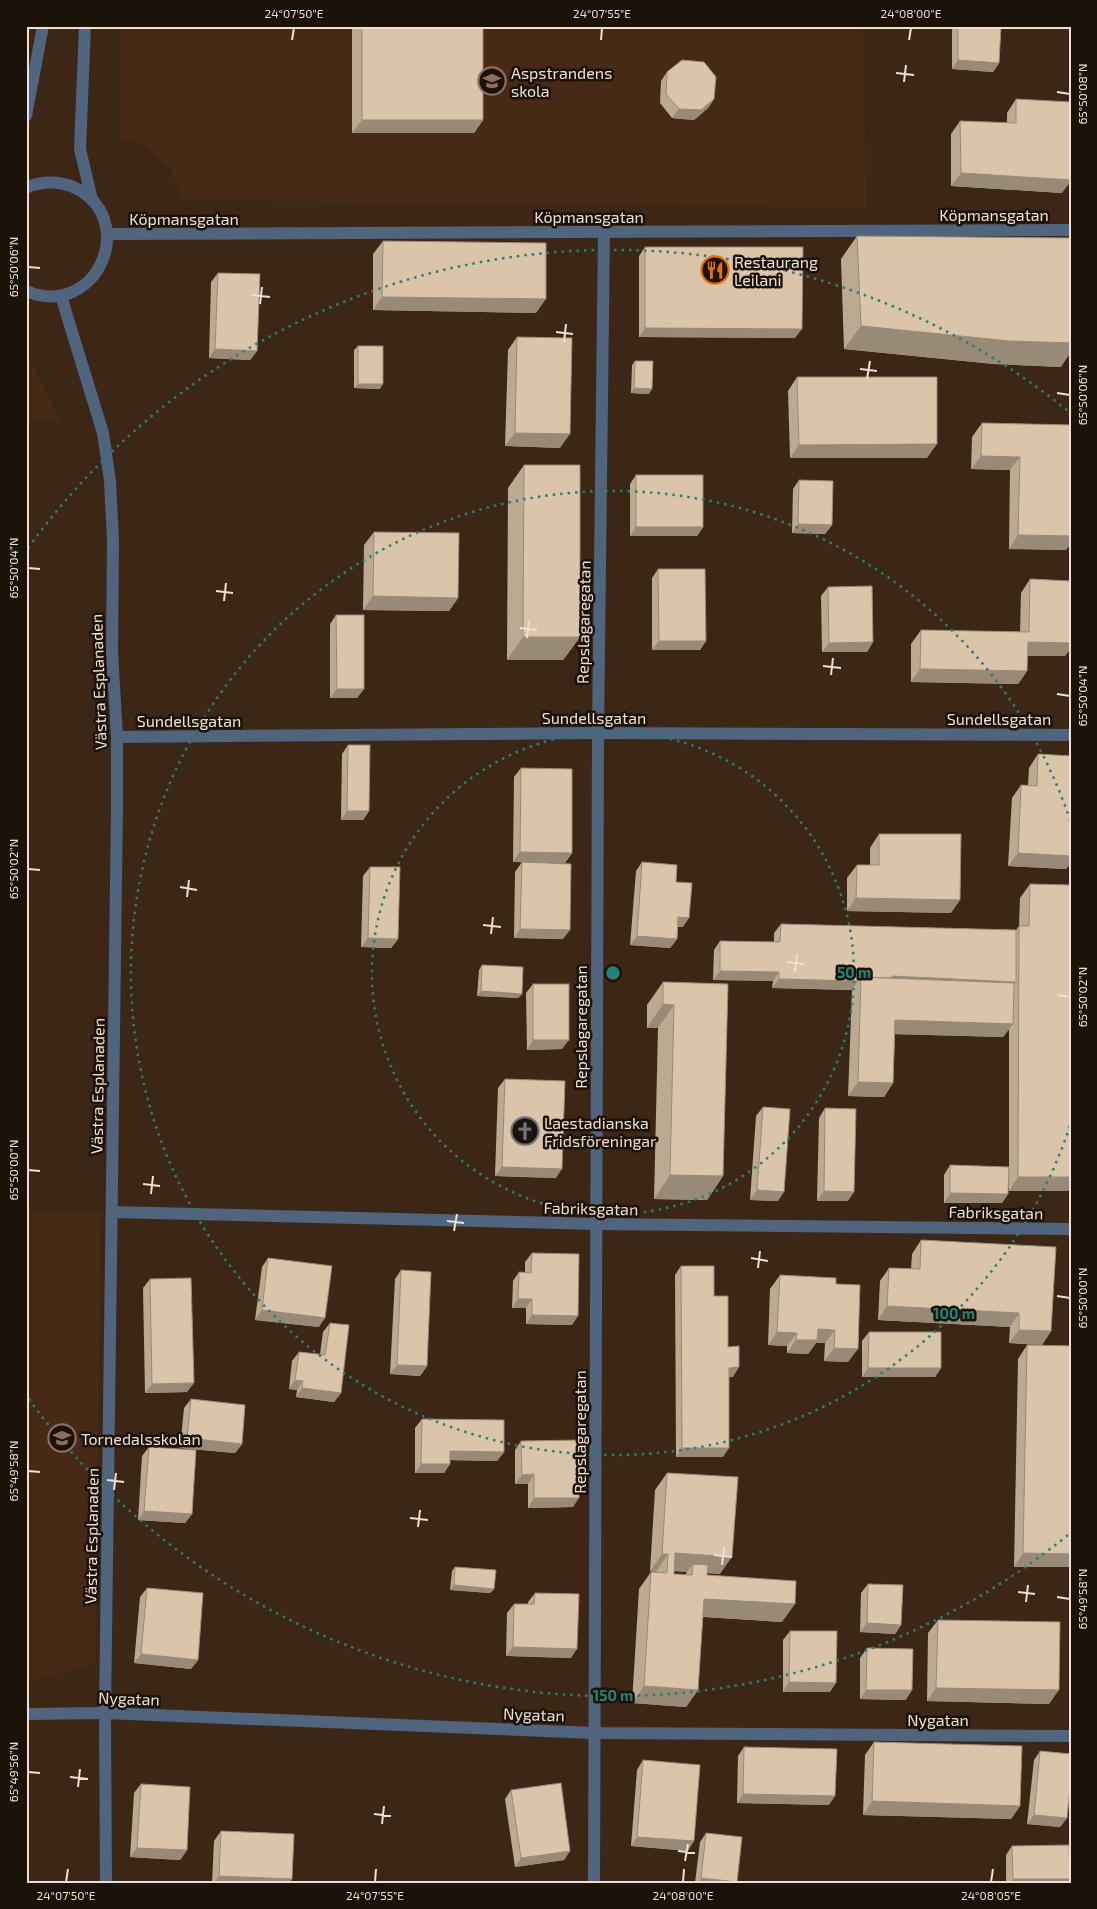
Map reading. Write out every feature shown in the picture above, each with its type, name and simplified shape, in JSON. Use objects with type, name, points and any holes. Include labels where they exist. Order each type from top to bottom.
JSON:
[{"type":"street","points":[[26,116],[43,26]]},
{"type":"street","points":[[26,291],[36,295],[61,296],[83,286],[95,275],[103,261],[107,245],[107,234],[101,214],[92,200],[80,149],[85,26]]},
{"type":"street","points":[[26,188],[48,182],[64,184],[79,190],[92,200]]},
{"type":"street","name":"Köpmansgatan","points":[[107,234],[1071,230]]},
{"type":"street","name":"Repslagaregatan","points":[[594,1883],[598,734],[604,232]]},
{"type":"street","name":"Västra Esplanaden","points":[[61,296],[108,457],[113,541],[112,652],[117,737],[105,1713],[106,1883]]},
{"type":"street","name":"Sundellsgatan","points":[[117,737],[598,734],[1071,735]]},
{"type":"street","name":"Fabriksgatan","points":[[112,1212],[596,1224],[1071,1229]]},
{"type":"street","name":"Nygatan","points":[[26,1714],[105,1713],[594,1733],[1071,1736]]},
{"type":"shaded area","name":"Aspstrandens skola","points":[[120,26],[863,26],[866,208],[183,200],[169,167],[145,147],[121,137]]},
{"type":"shaded area","points":[[26,353],[61,421],[26,421]]},
{"type":"shaded area","name":"Tornedalsskolan","points":[[26,1212],[101,1212],[95,1664],[26,1682]]},
{"type":"building","points":[[362,26],[483,26],[483,120],[362,120]]},
{"type":"building","points":[[958,26],[1001,26],[999,63],[958,60]]},
{"type":"building","points":[[682,60],[704,62],[716,77],[714,99],[701,110],[679,109],[666,94],[667,72]]},
{"type":"building","points":[[1016,99],[1071,102],[1071,180],[961,173],[960,121],[1016,123]]},
{"type":"building","points":[[857,236],[1071,238],[1071,343],[1010,341],[861,326]]},
{"type":"building","points":[[383,241],[546,243],[546,299],[382,297]]},
{"type":"building","points":[[645,247],[803,247],[802,329],[645,328]]},
{"type":"building","points":[[218,273],[260,274],[257,351],[215,349]]},
{"type":"building","points":[[517,337],[572,338],[570,434],[515,433]]},
{"type":"building","points":[[358,346],[383,346],[383,384],[358,384]]},
{"type":"building","points":[[635,361],[653,361],[652,389],[634,388]]},
{"type":"building","points":[[797,377],[937,377],[937,444],[799,445]]},
{"type":"building","points":[[982,423],[1071,425],[1071,536],[1018,535],[1020,457],[981,456]]},
{"type":"building","points":[[524,465],[580,465],[580,637],[523,637]]},
{"type":"building","points":[[636,475],[703,475],[703,527],[636,527]]},
{"type":"building","points":[[799,480],[833,481],[832,525],[798,524]]},
{"type":"building","points":[[374,532],[459,533],[458,598],[373,596]]},
{"type":"building","points":[[658,569],[705,569],[706,641],[659,641]]},
{"type":"building","points":[[1030,579],[1071,581],[1071,643],[1028,642],[1027,671],[920,669],[921,630],[1029,632]]},
{"type":"building","points":[[872,586],[873,642],[829,643],[828,587]]},
{"type":"building","points":[[336,615],[364,615],[364,689],[337,689]]},
{"type":"building","points":[[348,745],[370,745],[369,811],[347,811]]},
{"type":"building","points":[[1038,754],[1071,756],[1071,856],[1018,853],[1021,785],[1037,786]]},
{"type":"building","points":[[521,768],[572,769],[572,853],[520,852]]},
{"type":"building","points":[[879,834],[961,834],[960,900],[856,898],[857,865],[879,865]]},
{"type":"building","points":[[522,862],[571,864],[570,930],[520,929]]},
{"type":"building","points":[[642,862],[677,865],[676,882],[692,883],[689,918],[678,917],[677,939],[637,936]]},
{"type":"building","points":[[370,867],[400,867],[398,939],[368,938]]},
{"type":"building","points":[[1030,884],[1071,885],[1071,1177],[1018,1177],[1019,926],[1029,926]]},
{"type":"building","points":[[781,924],[1016,930],[1016,982],[892,976],[892,978],[861,977],[858,981],[779,979],[779,972],[720,971],[720,941],[780,942]]},
{"type":"building","points":[[482,965],[523,967],[522,994],[481,991]]},
{"type":"building","points":[[861,977],[1014,983],[1013,1024],[895,1020],[893,1083],[858,1082]]},
{"type":"building","points":[[663,982],[728,984],[723,1176],[670,1175],[674,1005],[663,1004]]},
{"type":"building","points":[[533,984],[569,984],[569,1040],[533,1040]]},
{"type":"building","points":[[505,1079],[565,1081],[562,1169],[502,1167]]},
{"type":"building","points":[[763,1107],[790,1109],[784,1192],[757,1190]]},
{"type":"building","points":[[825,1108],[856,1109],[854,1192],[824,1191]]},
{"type":"building","points":[[950,1165],[1009,1167],[1008,1194],[950,1193]]},
{"type":"building","points":[[921,1240],[1056,1247],[1051,1331],[1019,1330],[1019,1313],[887,1306],[889,1268],[920,1269]]},
{"type":"building","points":[[532,1253],[579,1254],[578,1316],[532,1315],[532,1299],[518,1299],[519,1272],[531,1273]]},
{"type":"building","points":[[268,1258],[332,1266],[325,1318],[262,1310]]},
{"type":"building","points":[[681,1266],[714,1266],[714,1296],[728,1296],[728,1347],[739,1346],[739,1367],[729,1368],[729,1448],[682,1448]]},
{"type":"building","points":[[401,1270],[431,1272],[427,1366],[397,1365]]},
{"type":"building","points":[[780,1275],[836,1278],[836,1284],[860,1285],[858,1349],[834,1348],[835,1330],[818,1329],[817,1340],[796,1340],[797,1333],[777,1332]]},
{"type":"building","points":[[191,1278],[194,1383],[152,1384],[150,1279]]},
{"type":"building","points":[[330,1323],[349,1325],[341,1393],[302,1388],[303,1381],[295,1380],[299,1352],[325,1355]]},
{"type":"building","points":[[869,1332],[941,1332],[941,1368],[868,1368]]},
{"type":"building","points":[[1027,1345],[1071,1346],[1071,1554],[1023,1553]]},
{"type":"building","points":[[191,1399],[245,1405],[242,1444],[187,1438]]},
{"type":"building","points":[[422,1419],[504,1420],[504,1452],[450,1451],[450,1464],[421,1464]]},
{"type":"building","points":[[579,1440],[579,1498],[534,1498],[534,1474],[522,1475],[521,1441]]},
{"type":"building","points":[[149,1447],[196,1450],[192,1514],[144,1511]]},
{"type":"building","points":[[667,1473],[738,1477],[732,1557],[675,1553],[674,1574],[692,1575],[693,1564],[708,1565],[707,1575],[796,1581],[795,1604],[704,1599],[698,1690],[644,1686],[651,1572],[667,1573],[668,1554],[662,1554]]},
{"type":"building","points":[[455,1567],[496,1570],[494,1589],[454,1585]]},
{"type":"building","points":[[868,1584],[903,1585],[901,1625],[867,1623]]},
{"type":"building","points":[[147,1588],[203,1593],[198,1660],[141,1654]]},
{"type":"building","points":[[535,1593],[579,1594],[577,1649],[513,1647],[514,1604],[534,1604]]},
{"type":"building","points":[[938,1620],[1060,1622],[1059,1690],[936,1688]]},
{"type":"building","points":[[790,1631],[837,1631],[836,1683],[789,1682]]},
{"type":"building","points":[[867,1648],[913,1649],[912,1690],[866,1690]]},
{"type":"building","points":[[874,1742],[1022,1746],[1020,1806],[872,1801]]},
{"type":"building","points":[[744,1747],[837,1749],[835,1796],[743,1794]]},
{"type":"building","points":[[1040,1751],[1071,1754],[1067,1818],[1034,1815]]},
{"type":"building","points":[[643,1760],[700,1765],[694,1841],[637,1837]]},
{"type":"building","points":[[561,1783],[570,1851],[521,1858],[511,1790]]},
{"type":"building","points":[[141,1784],[190,1787],[187,1850],[137,1848]]},
{"type":"building","points":[[221,1831],[294,1834],[292,1879],[219,1876]]},
{"type":"building","points":[[706,1833],[742,1837],[737,1882],[701,1878]]},
{"type":"building","points":[[1069,1845],[1070,1879],[1013,1879],[1012,1846]]},
{"type":"place","name":"Aspstrandens skola","points":[[492,81]]},
{"type":"place","name":"Restaurang Leilani","points":[[715,270]]},
{"type":"place","name":"Laestadianska Fridsföreningar","points":[[525,1131]]},
{"type":"place","name":"Tornedalsskolan","points":[[62,1438]]}]
